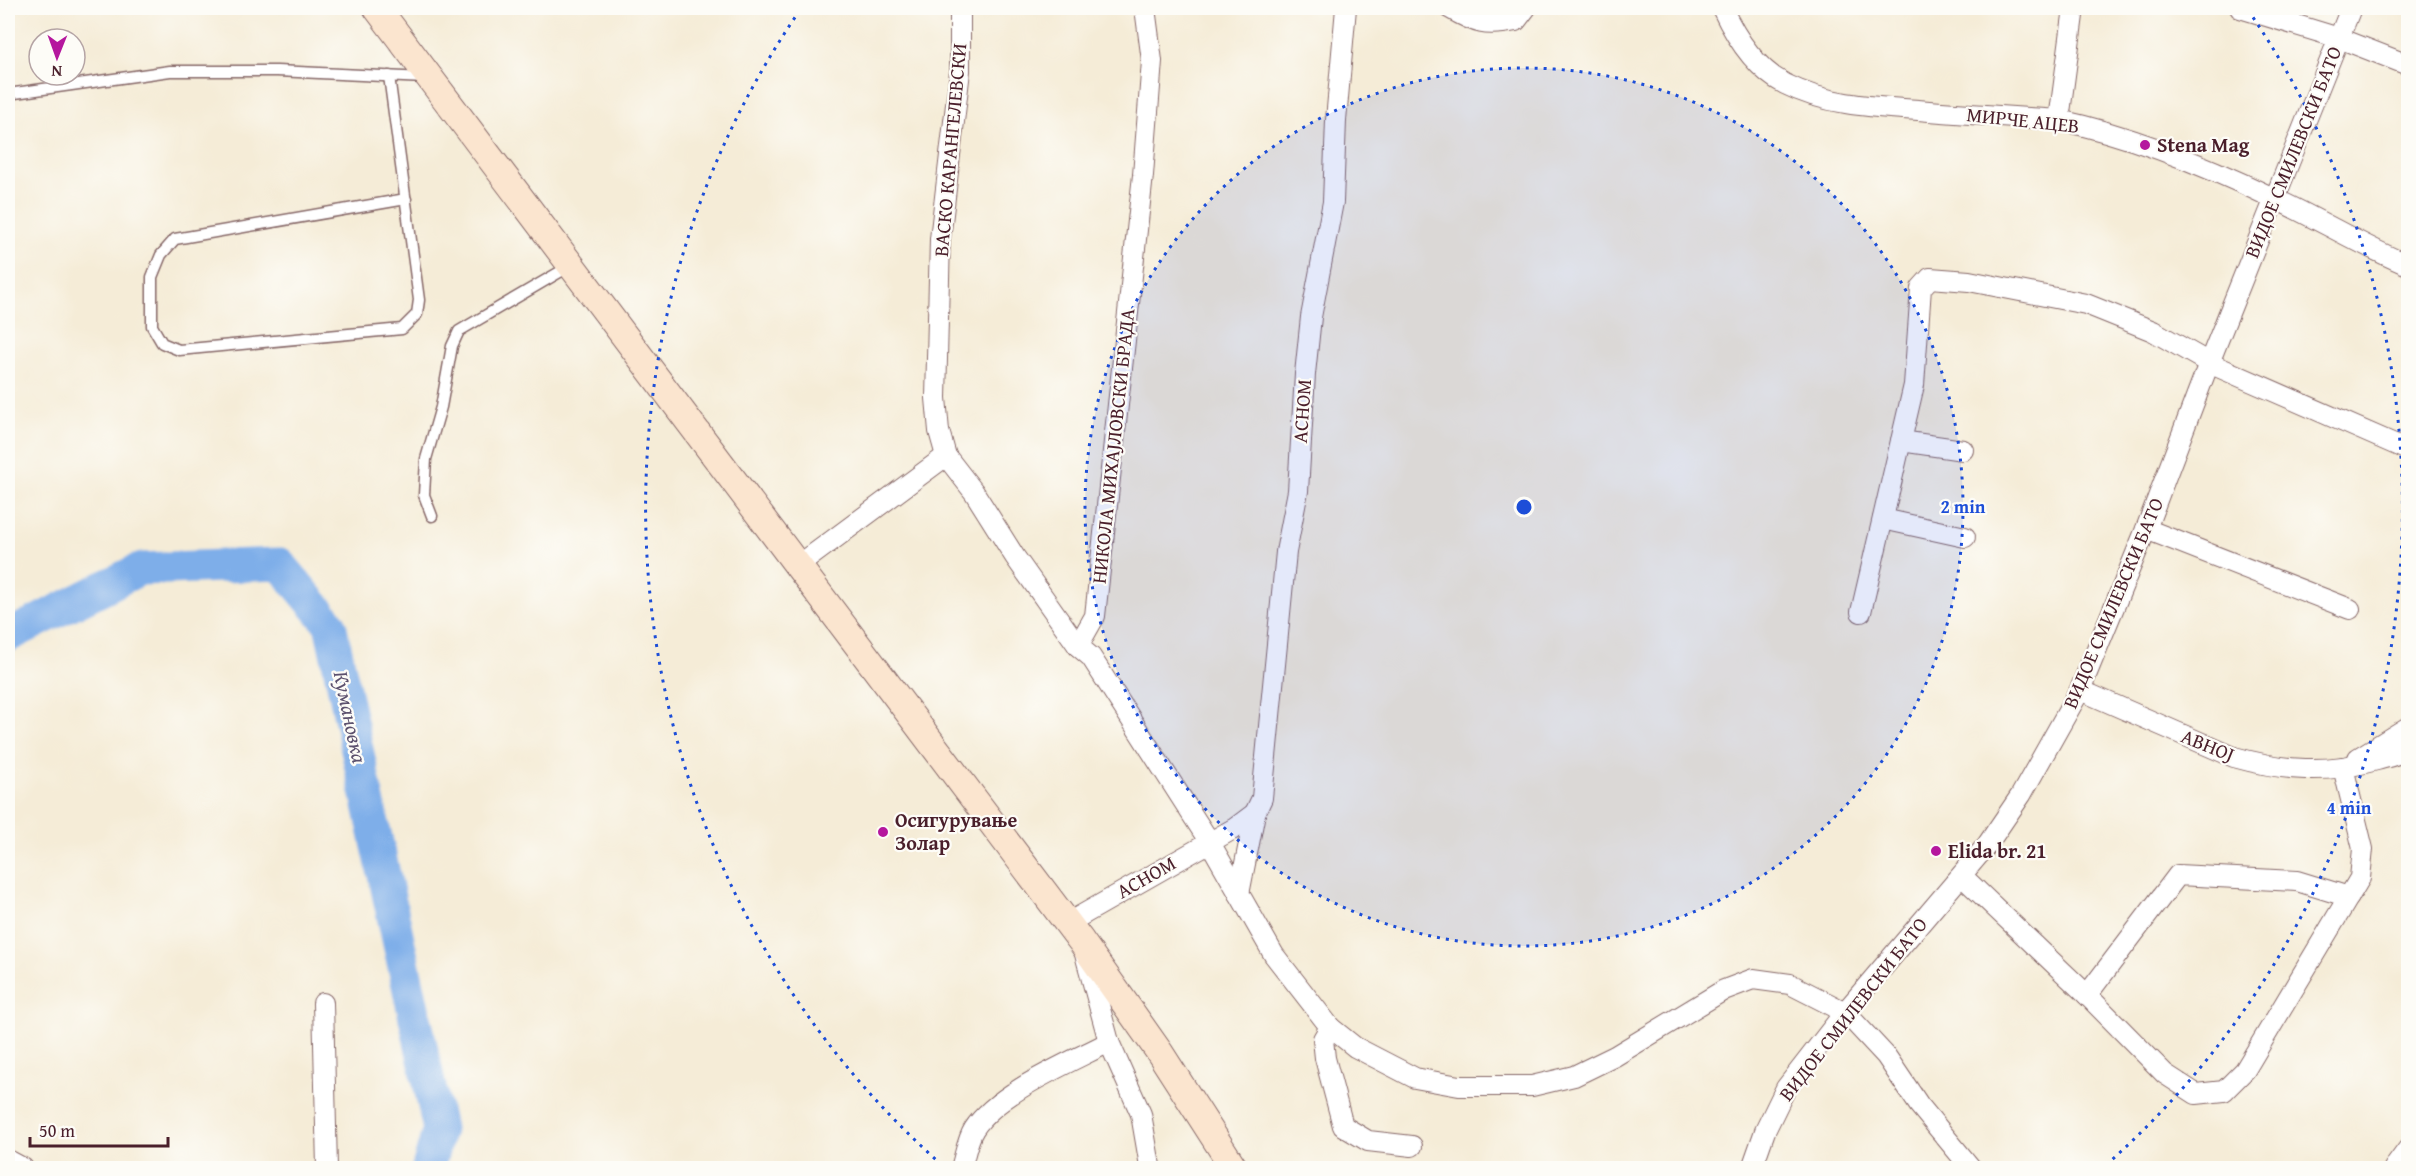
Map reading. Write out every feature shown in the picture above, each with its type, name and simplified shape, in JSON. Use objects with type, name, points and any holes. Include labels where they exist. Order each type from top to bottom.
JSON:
[{"type":"main road","points":[[377,8],[573,264],[1075,932],[1160,1053],[1234,1168]]},
{"type":"street","name":"ВАСКО КАРАНГЕЛЕВСКИ","points":[[960,8],[960,71],[940,239],[936,398],[939,431],[946,456],[974,492],[1015,557],[1078,646]]},
{"type":"street","name":"НИКОЛА МИХАЈЛОВСКИ БРАДА","points":[[1078,646],[1095,616],[1143,175],[1152,61],[1145,8]]},
{"type":"street","name":"АСНОМ","points":[[1239,894],[1255,813],[1262,798],[1286,552],[1298,491],[1311,317],[1334,202],[1336,120],[1346,8]]},
{"type":"street","points":[[1449,8],[1476,23],[1494,25],[1516,21],[1526,8]]},
{"type":"street","name":"МИРЧЕ АЦЕВ","points":[[1722,8],[1732,30],[1754,58],[1783,83],[1819,98],[1868,106],[2059,120],[2090,127],[2162,150],[2274,198],[2376,251],[2409,265]]},
{"type":"street","points":[[2059,120],[2074,8]]},
{"type":"street","points":[[2240,8],[2339,38],[2409,65]]},
{"type":"street","name":"ВИДОЕ СМИЛЕВСКИ БАТО","points":[[1752,1168],[1764,1131],[1786,1088],[1845,1012],[1962,876],[2021,795],[2080,690],[2146,529],[2209,363],[2351,8]]},
{"type":"street","points":[[1861,612],[1914,385],[1921,288],[1930,278],[1969,281],[2086,304],[2153,331],[2209,363],[2409,450]]},
{"type":"street","points":[[1901,441],[1963,450]]},
{"type":"street","points":[[799,566],[946,456]]},
{"type":"street","points":[[1883,519],[1965,537]]},
{"type":"street","points":[[2146,529],[2350,609]]},
{"type":"street","points":[[1078,646],[1091,657],[1209,841],[1274,955],[1330,1027],[1355,1047],[1415,1078],[1460,1086],[1493,1088],[1532,1086],[1574,1076],[1615,1056],[1724,990],[1753,980],[1790,984],[1845,1012],[1886,1056],[1919,1105],[1971,1168]]},
{"type":"street","name":"АВНОЈ","points":[[2080,690],[2234,757],[2306,771],[2368,762],[2409,750]]},
{"type":"street","name":"АВНОЈ","points":[[2343,766],[2409,727]]},
{"type":"street","points":[[1962,876],[2087,995],[2165,1074],[2196,1094],[2224,1091],[2245,1070],[2360,878],[2363,849],[2343,766]]},
{"type":"street","name":"АСНОМ","points":[[1075,932],[1209,841],[1255,813]]},
{"type":"street","points":[[2087,995],[2178,875],[2296,881],[2349,897]]},
{"type":"street","points":[[1075,932],[1108,1042],[1141,1114],[1149,1166]]},
{"type":"street","points":[[323,1003],[327,1168]]},
{"type":"street","points":[[1330,1027],[1323,1039],[1325,1058],[1343,1126],[1368,1141],[1412,1146]]},
{"type":"street","points":[[962,1168],[973,1131],[987,1112],[1056,1070],[1108,1042]]},
{"type":"street","points":[[2394,1168],[2409,1149]]},
{"type":"street","points":[[8,1160],[23,1168]]},
{"type":"lane","points":[[8,94],[170,71],[431,78]]},
{"type":"lane","points":[[389,76],[406,199],[419,300],[417,314],[402,329],[179,350],[162,343],[152,326],[152,277],[161,255],[175,239],[406,199]]},
{"type":"lane","points":[[432,516],[424,495],[426,459],[441,407],[452,346],[459,331],[573,264]]},
{"type":"waterway","name":"Кумановка","points":[[8,636],[140,569],[280,564],[330,624],[439,1129],[428,1168]]},
{"type":"place","name":"Stena Mag","points":[[2145,145]]},
{"type":"place","name":"Осигурување Золар","points":[[883,832]]},
{"type":"place","name":"Elida br. 21","points":[[1936,851]]}]
